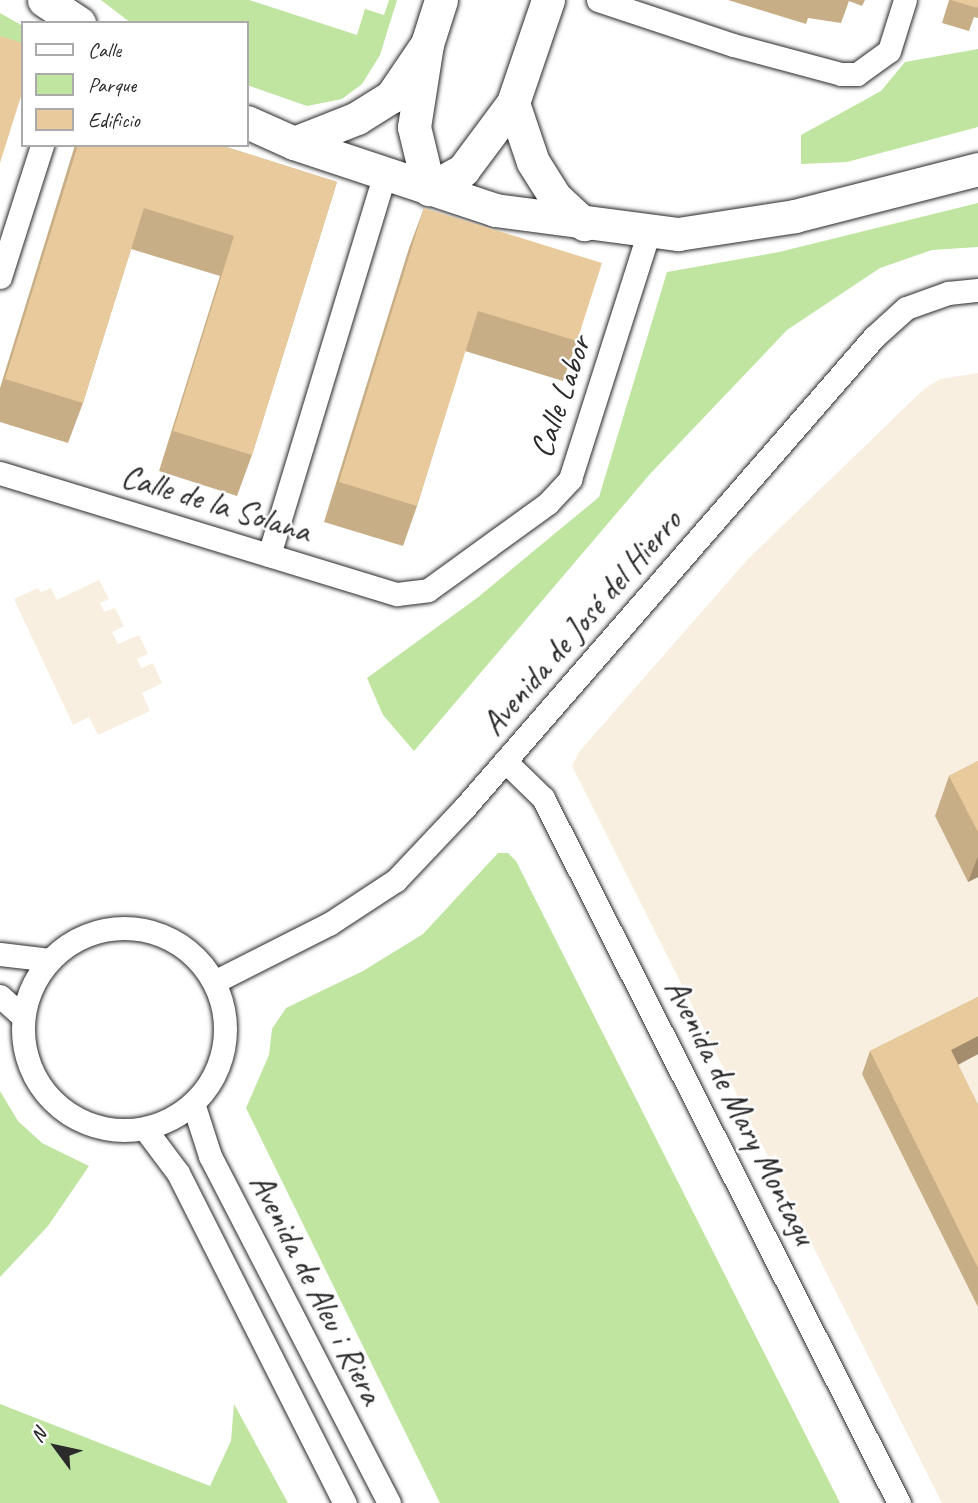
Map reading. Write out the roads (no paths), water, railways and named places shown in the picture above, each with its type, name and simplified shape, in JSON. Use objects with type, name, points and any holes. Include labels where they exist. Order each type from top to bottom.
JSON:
[{"type":"street","points":[[44,0],[76,21]]},
{"type":"street","points":[[429,189],[414,127],[427,44],[440,0]]},
{"type":"street","points":[[429,189],[463,170],[498,129],[513,103],[548,0]]},
{"type":"street","points":[[598,0],[841,74],[870,68],[889,51],[905,0]]},
{"type":"street","points":[[294,143],[376,108],[391,97],[427,44]]},
{"type":"street","points":[[513,103],[533,162],[555,197],[584,224]]},
{"type":"street","points":[[248,122],[294,143],[495,210],[584,224],[702,233],[795,216],[978,169]]},
{"type":"street","points":[[0,277],[41,147]]},
{"type":"street","points":[[269,555],[385,174]]},
{"type":"street","name":"Calle Labor","points":[[413,594],[428,590],[548,503],[570,479],[650,229]]},
{"type":"street","name":"Avenida de José del Hierro","points":[[214,982],[329,924],[396,880],[505,761],[874,337],[906,308],[948,293],[978,290]]},
{"type":"street","name":"Calle de la Solana","points":[[0,472],[397,594],[413,594]]},
{"type":"street","name":"Avenida de Mary Montagu","points":[[505,761],[544,798],[899,1503]]},
{"type":"street","points":[[137,928],[156,933],[190,951],[214,982],[223,1013],[223,1046],[218,1067],[193,1103],[145,1129],[106,1129],[57,1106],[29,1066],[23,1017],[32,986],[50,960],[64,947],[99,930],[137,928]]},
{"type":"street","points":[[0,954],[50,960]]},
{"type":"street","points":[[0,996],[23,1017]]},
{"type":"street","name":"Avenida de Aleu i Riera","points":[[193,1103],[210,1156],[389,1503]]},
{"type":"street","points":[[145,1129],[178,1173],[345,1503]]}]
